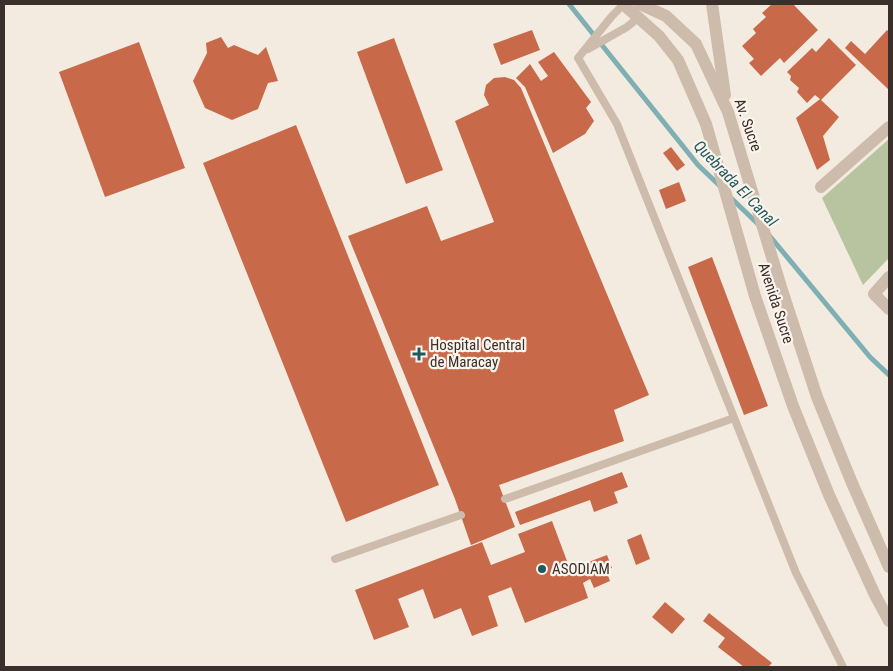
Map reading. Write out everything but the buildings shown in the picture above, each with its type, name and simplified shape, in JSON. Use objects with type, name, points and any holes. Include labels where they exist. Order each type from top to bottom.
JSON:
[{"type":"street","name":"Avenida Sucre","points":[[624,4],[645,8],[659,36],[678,60],[706,126],[740,244],[793,406],[874,595],[889,621]]},
{"type":"street","points":[[712,4],[728,112]]},
{"type":"street","name":"Av. Sucre","points":[[645,8],[666,16],[696,44],[728,112],[780,287]]},
{"type":"street","points":[[821,187],[889,127]]},
{"type":"street","points":[[889,277],[874,294],[889,310]]},
{"type":"street","name":"Avenida Sucre","points":[[780,287],[817,397],[852,484],[889,567]]},
{"type":"lane","points":[[624,4],[578,58],[617,124],[796,573],[842,667]]},
{"type":"lane","points":[[585,51],[627,27],[645,8]]},
{"type":"lane","points":[[505,499],[734,418]]},
{"type":"lane","points":[[335,559],[461,515]]},
{"type":"green space","points":[[889,139],[889,258],[863,285],[822,198]]},
{"type":"waterway","name":"Quebrada El Canal","points":[[569,4],[698,165],[720,186]]},
{"type":"waterway","name":"Quebrada El Canal","points":[[729,196],[759,225]]},
{"type":"waterway","name":"Quebrada El Canal","points":[[768,234],[870,357],[889,375]]},
{"type":"place","name":"Hospital Central de Maracay","points":[[419,354]]},
{"type":"place","name":"ASODIAM","points":[[542,569]]}]
